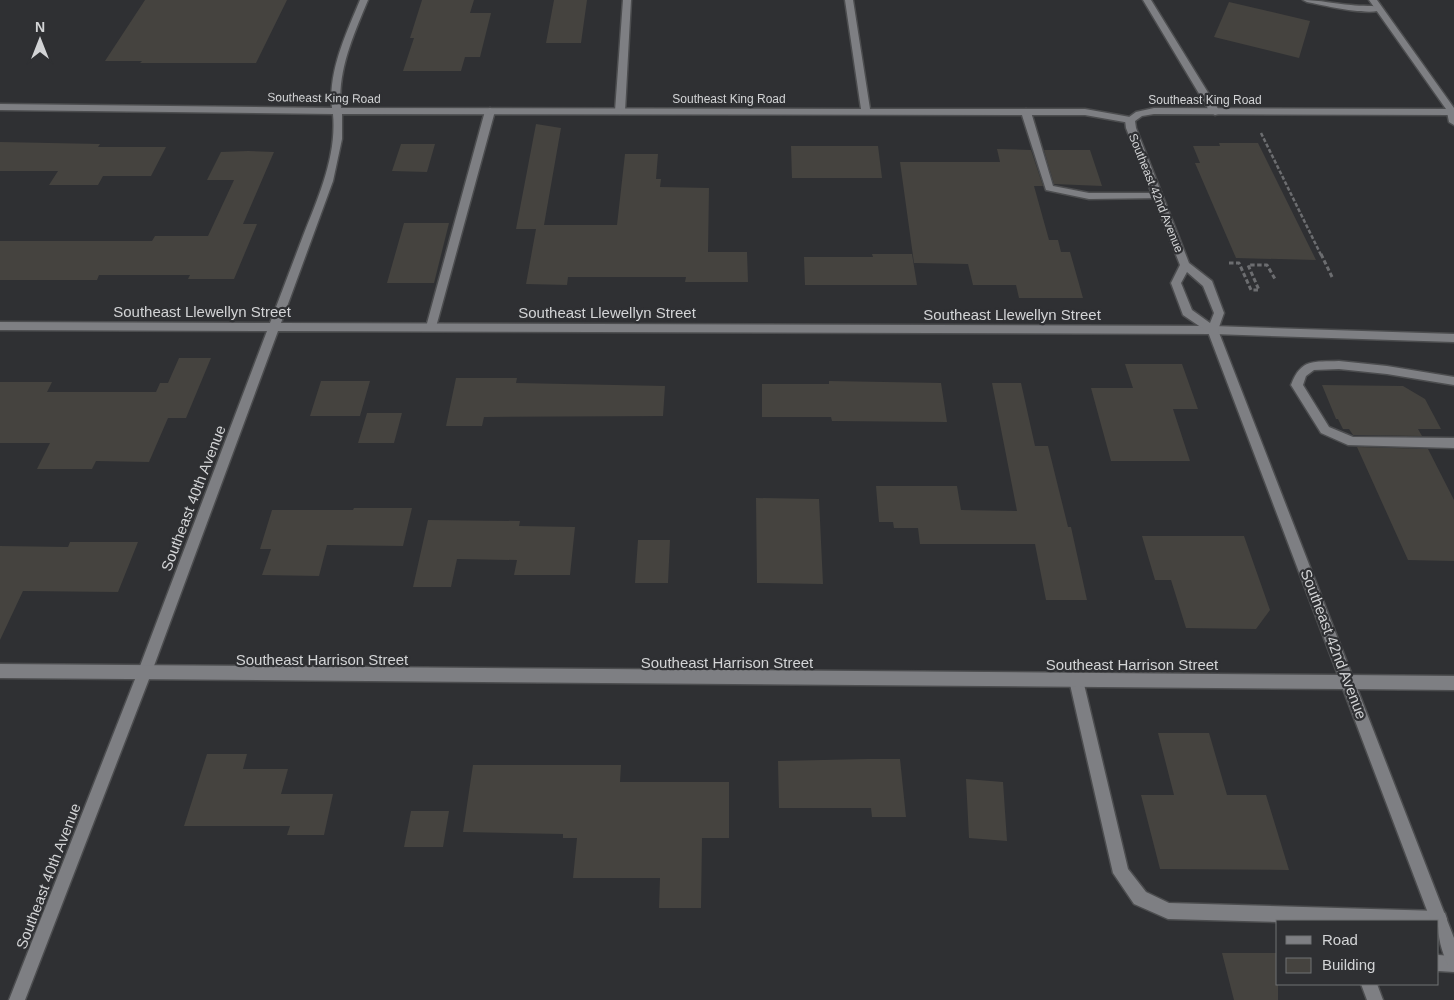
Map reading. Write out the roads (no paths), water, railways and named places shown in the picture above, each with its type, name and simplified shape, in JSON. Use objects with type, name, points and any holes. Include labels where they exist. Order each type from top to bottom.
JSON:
[{"type":"street","name":"Southeast 40th Avenue","points":[[17,1000],[144,674],[276,326],[328,182],[337,139],[335,98],[337,78],[364,0]]},
{"type":"street","points":[[620,111],[627,0]]},
{"type":"street","points":[[849,0],[866,111]]},
{"type":"street","points":[[1147,0],[1215,112]]},
{"type":"street","points":[[1307,0],[1352,8],[1378,9]]},
{"type":"street","points":[[1373,0],[1453,115]]},
{"type":"street","name":"Southeast King Road","points":[[0,107],[337,111],[1084,112],[1130,120],[1134,116],[1149,111],[1453,115]]},
{"type":"street","points":[[431,326],[490,111]]},
{"type":"street","points":[[1026,112],[1049,188],[1089,196],[1157,196]]},
{"type":"street","name":"Southeast 42nd Avenue","points":[[1130,120],[1131,128],[1185,265],[1208,284],[1219,313],[1213,330]]},
{"type":"street","name":"Southeast 42nd Avenue","points":[[1185,265],[1176,283],[1187,312],[1213,330],[1454,959]]},
{"type":"street","name":"Southeast Llewellyn Street","points":[[0,326],[1213,330],[1340,333],[1453,339]]},
{"type":"street","points":[[1454,381],[1387,370],[1339,365],[1311,366],[1301,374],[1297,385],[1325,430],[1352,442],[1454,443]]},
{"type":"street","name":"Southeast Harrison Street","points":[[0,671],[144,674],[1454,682]]},
{"type":"street","points":[[1076,680],[1121,873],[1140,898],[1168,911],[1439,919]]},
{"type":"street","points":[[1439,963],[1454,964]]},
{"type":"street","points":[[1369,985],[1375,1000]]}]
